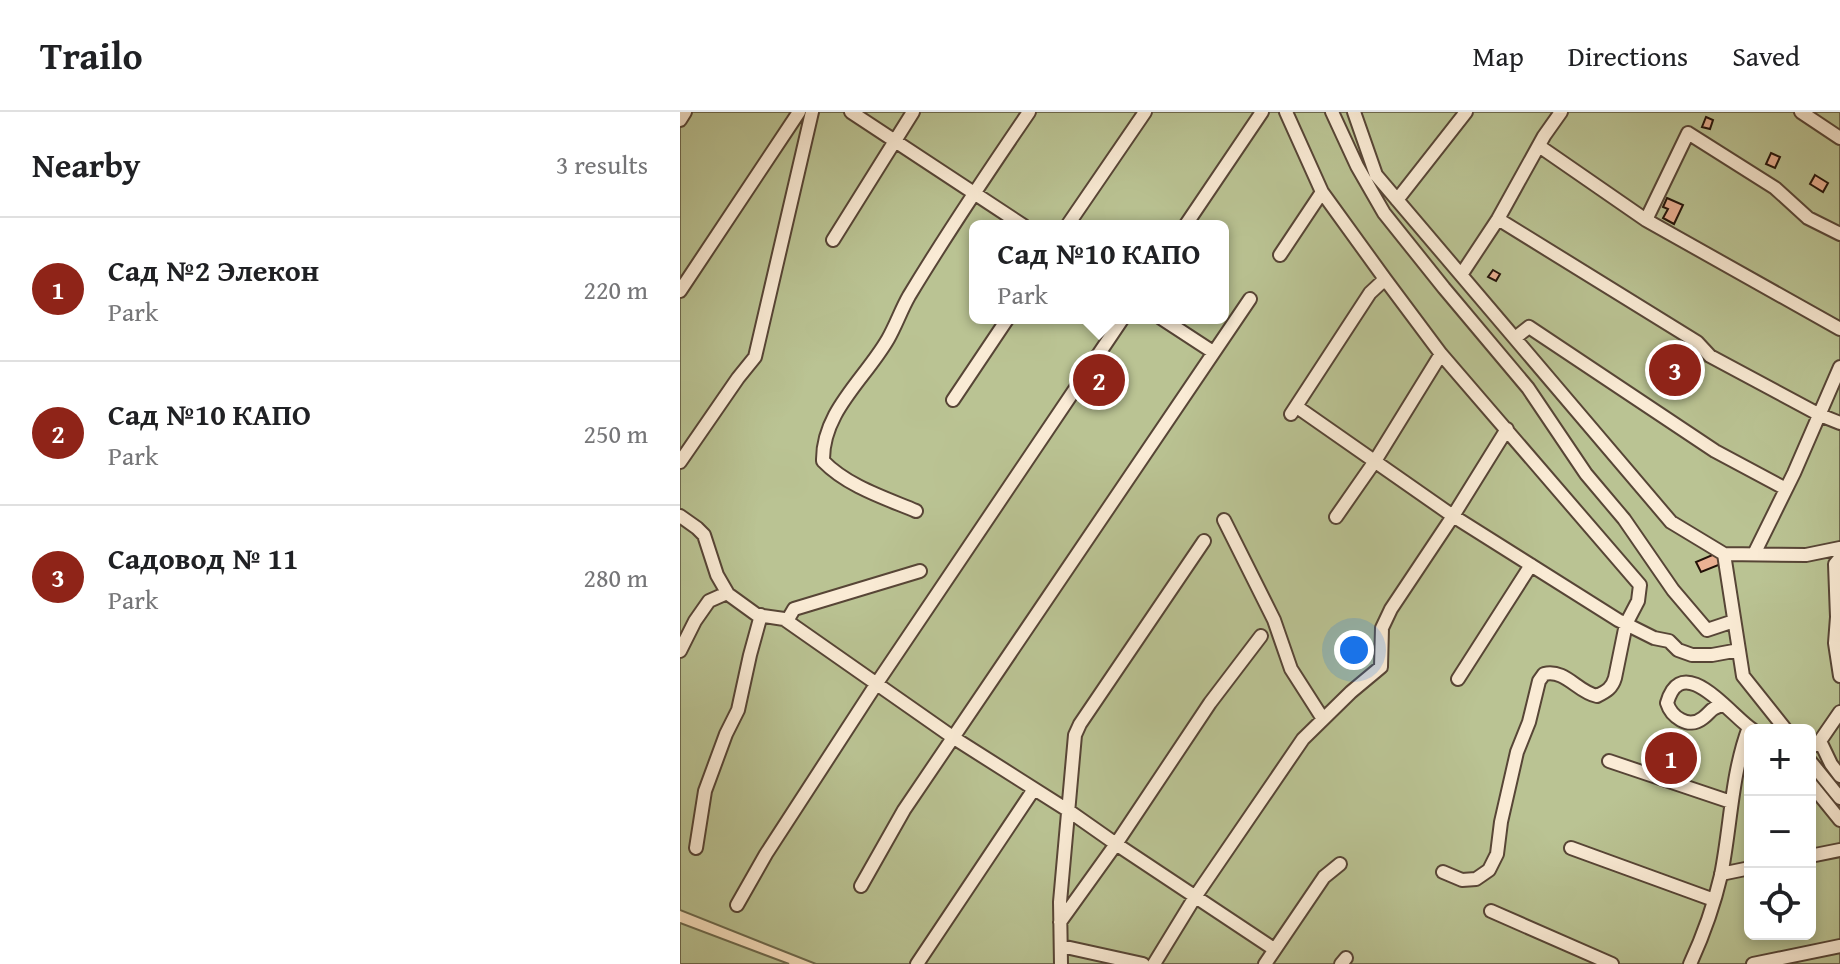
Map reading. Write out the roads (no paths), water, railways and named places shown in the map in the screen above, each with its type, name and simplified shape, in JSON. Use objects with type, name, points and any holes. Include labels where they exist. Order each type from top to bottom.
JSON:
[{"type":"lane","points":[[680,120],[685,112]]},
{"type":"lane","points":[[680,291],[799,112]]},
{"type":"lane","points":[[680,462],[755,357],[812,112]]},
{"type":"lane","points":[[851,112],[1015,220]]},
{"type":"lane","points":[[833,240],[913,112]]},
{"type":"lane","points":[[916,511],[871,492],[833,471],[823,461],[823,448],[832,419],[888,338],[910,295],[1029,112]]},
{"type":"lane","points":[[1071,220],[1145,112]]},
{"type":"lane","points":[[1189,220],[1262,112]]},
{"type":"lane","points":[[1286,112],[1322,192],[1441,354],[1640,585],[1638,601],[1626,624],[1613,685],[1607,691],[1597,696],[1588,694],[1558,674],[1544,674],[1539,681],[1529,722],[1517,752],[1497,854],[1489,870],[1476,879],[1462,880],[1443,872]]},
{"type":"lane","points":[[1332,112],[1357,166],[1384,213],[1528,388],[1586,474],[1624,519],[1673,590],[1707,630],[1734,621]]},
{"type":"lane","points":[[1397,200],[1466,112]]},
{"type":"lane","points":[[1461,275],[1561,112]]},
{"type":"lane","points":[[1801,112],[1840,138]]},
{"type":"lane","points":[[1356,114],[1376,175],[1671,522],[1724,554],[1806,555],[1840,548]]},
{"type":"lane","points":[[1646,220],[1688,133],[1775,188],[1808,218],[1840,234]]},
{"type":"lane","points":[[1539,146],[1646,220],[1840,329]]},
{"type":"lane","points":[[1280,255],[1322,192]]},
{"type":"lane","points":[[1498,219],[1697,342],[1710,356],[1840,423]]},
{"type":"lane","points":[[1385,279],[1370,293],[1294,410],[1375,461],[1453,516],[1626,624],[1654,638],[1669,641],[1678,650],[1692,655],[1739,650]]},
{"type":"lane","points":[[861,886],[904,810],[1250,299]]},
{"type":"lane","points":[[953,400],[1004,324]]},
{"type":"lane","points":[[737,905],[766,854],[877,683],[1119,324]]},
{"type":"lane","points":[[1170,324],[1213,352]]},
{"type":"lane","points":[[1515,338],[1529,327],[1715,451],[1786,489]]},
{"type":"lane","points":[[1336,517],[1375,461],[1441,354]]},
{"type":"lane","points":[[1754,554],[1840,367]]},
{"type":"lane","points":[[1154,964],[1195,897],[1303,739],[1381,667],[1382,628],[1391,609],[1507,429]]},
{"type":"lane","points":[[680,516],[704,535],[717,575],[727,593],[757,615],[787,621],[954,738],[1274,949]]},
{"type":"lane","points":[[1224,520],[1274,620],[1291,669],[1323,719]]},
{"type":"lane","points":[[1061,964],[1060,902],[1075,735],[1204,541]]},
{"type":"lane","points":[[1724,554],[1743,676],[1781,724]]},
{"type":"lane","points":[[1840,558],[1835,564],[1835,643],[1840,676]]},
{"type":"lane","points":[[1458,679],[1531,565]]},
{"type":"lane","points":[[787,621],[794,609],[920,571]]},
{"type":"lane","points":[[680,651],[709,601],[727,593]]},
{"type":"lane","points":[[696,848],[705,791],[738,710],[761,615]]},
{"type":"lane","points":[[1060,922],[1210,703],[1261,636]]},
{"type":"lane","points":[[1724,705],[1745,724]]},
{"type":"lane","points":[[1816,744],[1840,712]]},
{"type":"lane","points":[[1690,964],[1721,874],[1731,802],[1744,741]]},
{"type":"lane","points":[[1816,746],[1836,762],[1840,776]]},
{"type":"lane","points":[[1609,761],[1731,802]]},
{"type":"lane","points":[[1816,768],[1840,798]]},
{"type":"lane","points":[[917,964],[1034,789]]},
{"type":"lane","points":[[1816,790],[1840,820]]},
{"type":"lane","points":[[1571,848],[1714,900]]},
{"type":"lane","points":[[1816,855],[1840,850]]},
{"type":"lane","points":[[1265,964],[1324,877],[1340,864]]},
{"type":"lane","points":[[1721,874],[1744,869]]},
{"type":"lane","points":[[1491,911],[1612,964]]},
{"type":"lane","points":[[1061,946],[1143,964]]},
{"type":"lane","points":[[1753,964],[1840,946]]},
{"type":"place","name":"Садовод № 11","points":[[1675,370]]},
{"type":"place","name":"Сад №10 КАПО","points":[[1099,380]]},
{"type":"place","name":"Сад №2 Элекон","points":[[1671,758]]}]
